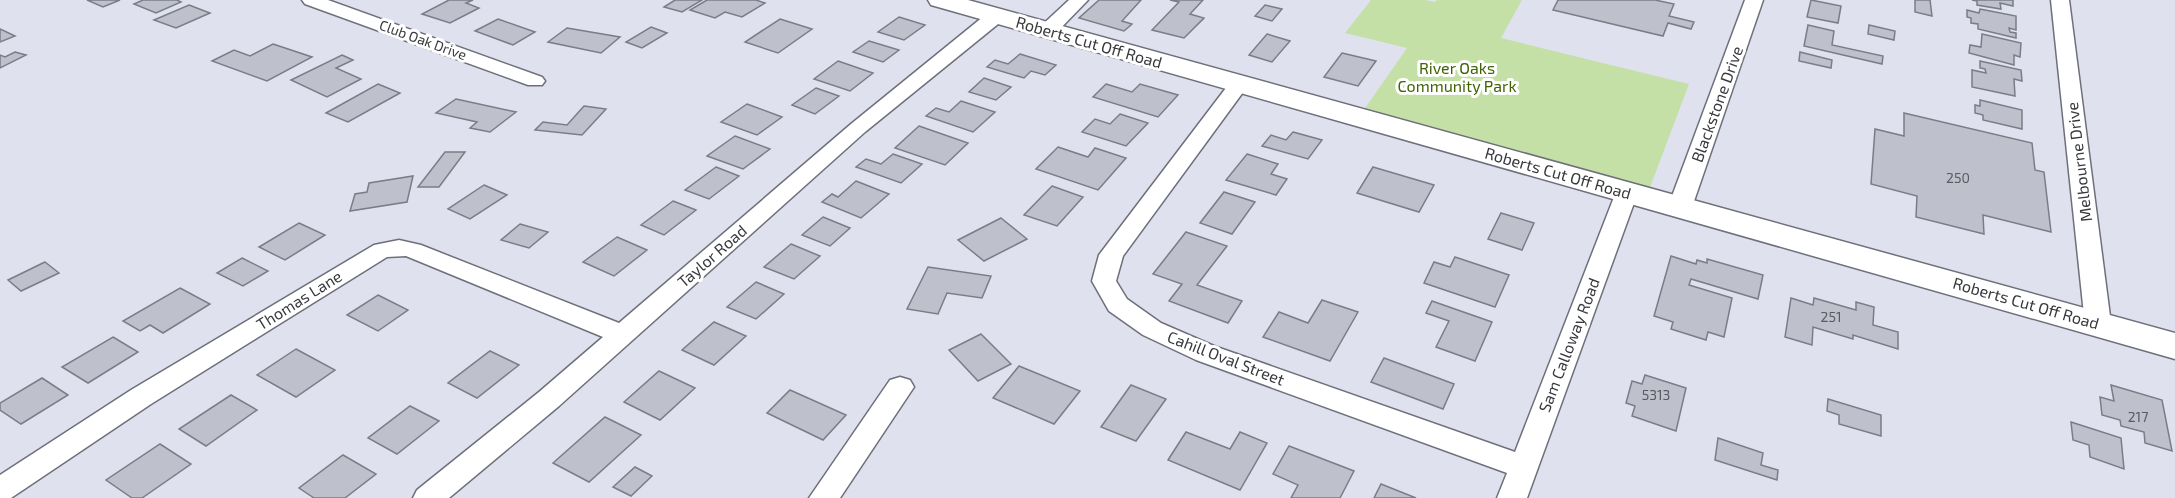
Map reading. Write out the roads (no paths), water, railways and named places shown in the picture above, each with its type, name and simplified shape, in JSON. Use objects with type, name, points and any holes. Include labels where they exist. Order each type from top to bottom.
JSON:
[{"type":"street","name":"Club Oak Drive","points":[[311,0],[535,81]]},
{"type":"street","name":"Roberts Cut Off Road","points":[[940,0],[2175,346]]},
{"type":"street","points":[[1048,30],[1079,0]]},
{"type":"street","name":"Blackstone Drive","points":[[1680,207],[1754,0]]},
{"type":"street","name":"Melbourne Drive","points":[[2060,0],[2098,324]]},
{"type":"street","name":"Taylor Road","points":[[428,498],[549,399],[858,128],[996,16]]},
{"type":"street","name":"Cahill Oval Street","points":[[1239,84],[1111,255],[1104,281],[1118,304],[1152,329],[1205,353],[1524,467]]},
{"type":"street","name":"Sam Calloway Road","points":[[1512,498],[1627,192]]},
{"type":"street","name":"Thomas Lane","points":[[0,490],[151,391],[378,252],[389,248],[413,249],[621,335]]},
{"type":"street","points":[[824,498],[900,387]]},
{"type":"park label","name":"River Oaks Community Park","points":[[1457,77]]}]
